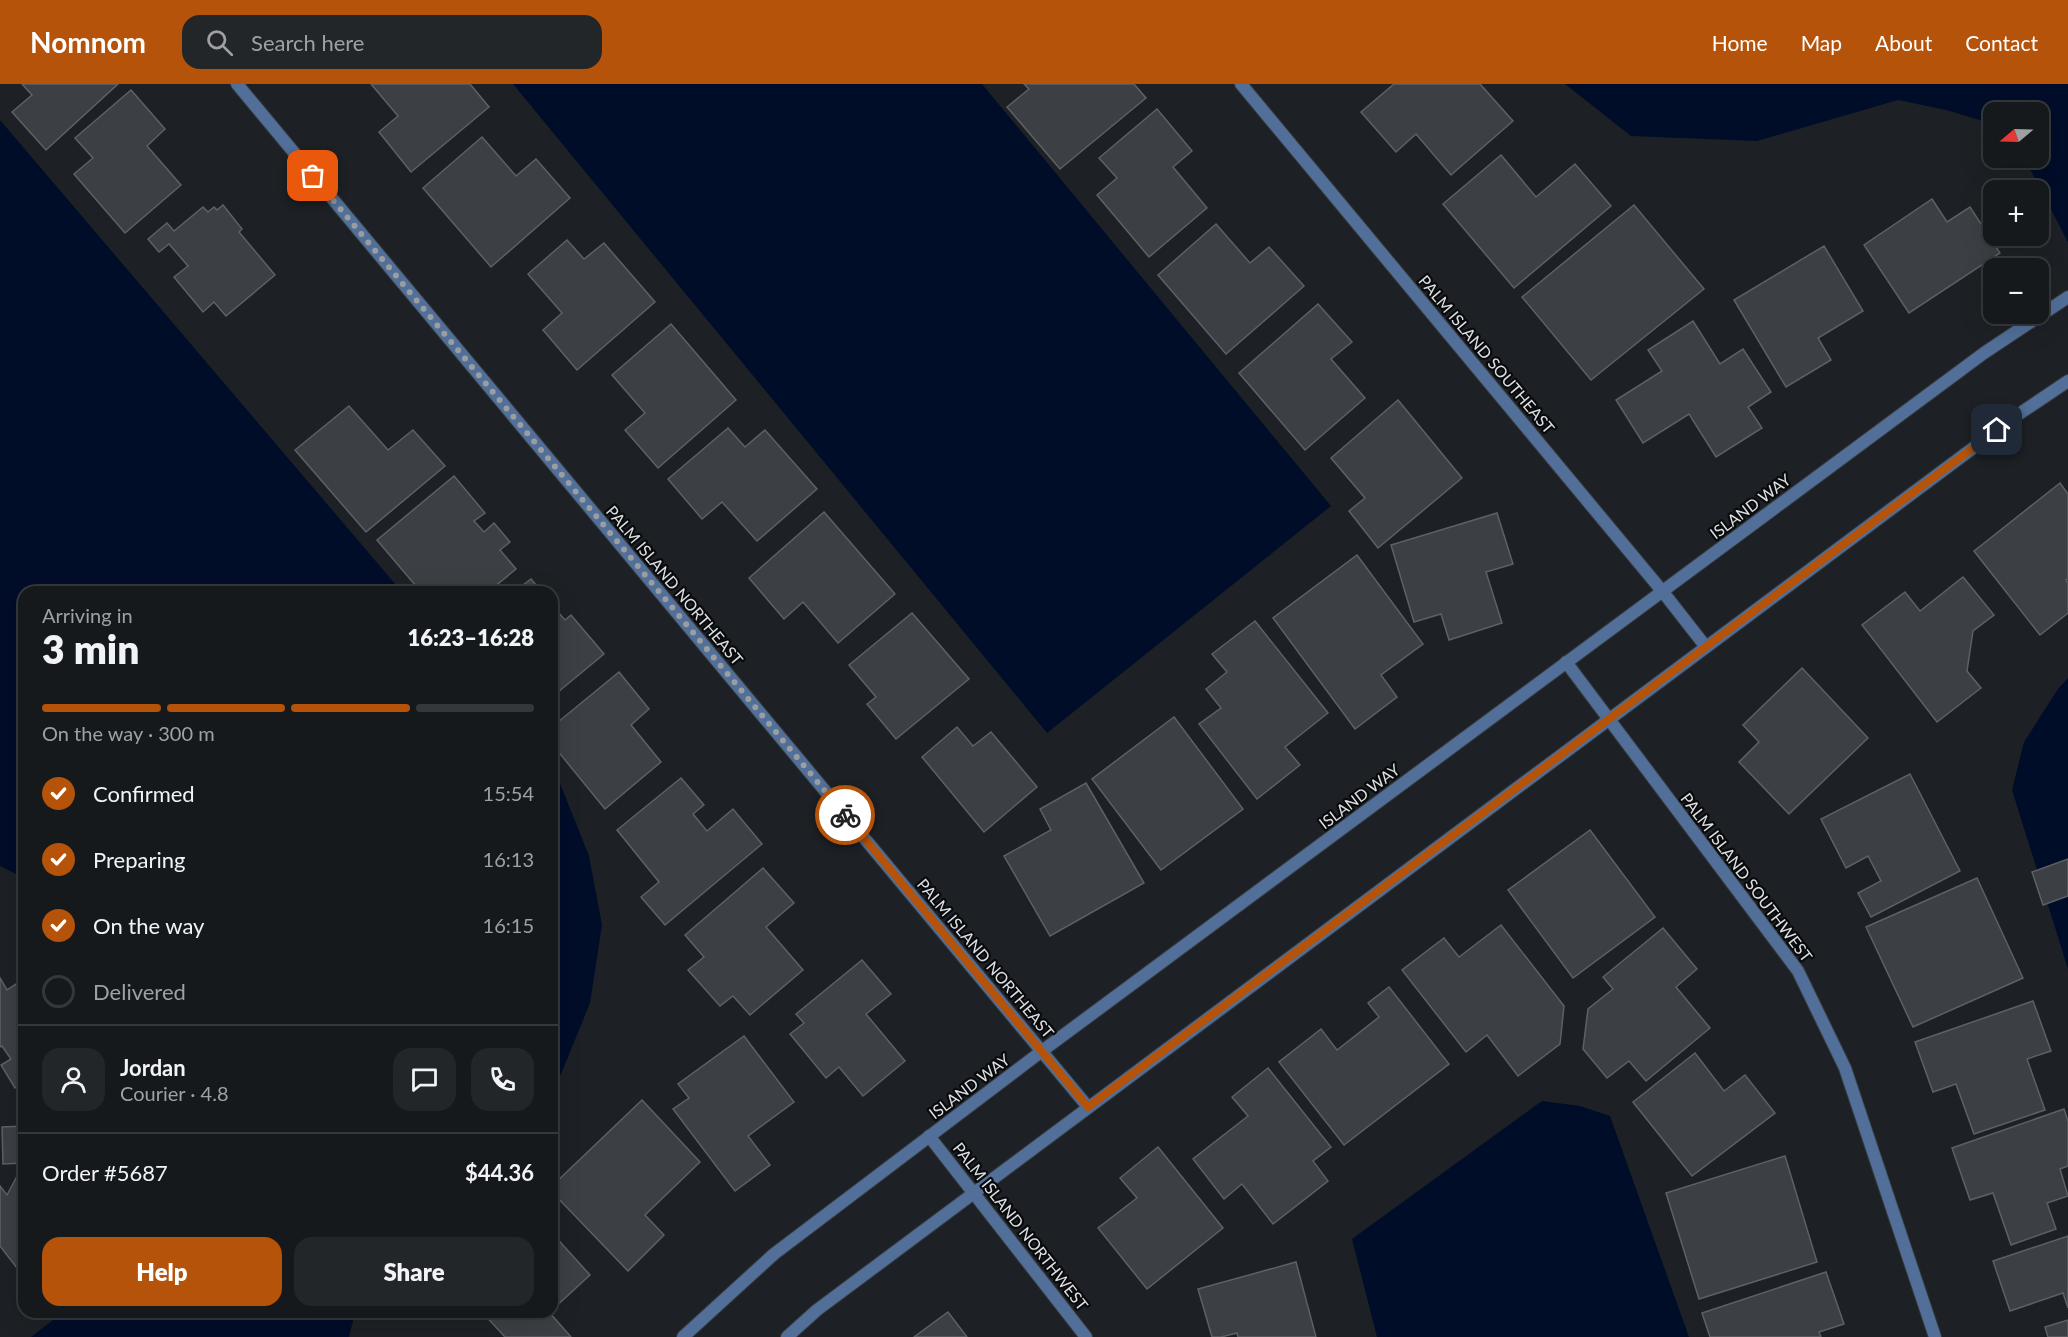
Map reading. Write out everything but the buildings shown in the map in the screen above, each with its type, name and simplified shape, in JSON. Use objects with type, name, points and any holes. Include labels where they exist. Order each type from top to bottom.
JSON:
[{"type":"street","name":"PALM ISLAND NORTHEAST","points":[[237,84],[1088,1107]]},
{"type":"street","name":"PALM ISLAND SOUTHEAST","points":[[1241,84],[1663,592],[1706,647]]},
{"type":"street","name":"ISLAND WAY","points":[[682,1337],[774,1254],[1042,1051],[1984,353],[2066,298]]},
{"type":"street","points":[[788,1337],[817,1310],[974,1192],[2016,416],[2068,381]]},
{"type":"street","name":"PALM ISLAND SOUTHWEST","points":[[1566,662],[1798,971],[1845,1068],[1935,1337]]},
{"type":"street","name":"PALM ISLAND NORTHWEST","points":[[930,1136],[1086,1337]]},
{"type":"water","points":[[513,84],[982,84],[1331,506],[1047,733]]},
{"type":"water","points":[[1565,84],[2068,84],[2068,242],[2049,206],[2049,180],[2036,180],[2028,168],[2049,168],[2049,102],[1983,102],[1983,121],[1946,110],[1898,100],[1757,141],[1631,136]]},
{"type":"water","points":[[0,120],[397,586],[18,586],[18,875],[0,866]]},
{"type":"water","points":[[2068,678],[2068,969],[2012,790],[2024,742],[2058,689]]},
{"type":"water","points":[[558,778],[589,856],[602,925],[590,1003],[558,1078]]},
{"type":"water","points":[[1542,1101],[1580,1106],[1610,1116],[1689,1337],[1377,1337],[1352,1239]]},
{"type":"water","points":[[56,1318],[354,1318],[349,1337],[31,1337]]},
{"type":"way so far","points":[[313,176],[845,815]]},
{"type":"route","points":[[845,815],[1088,1107],[1997,430]]}]
